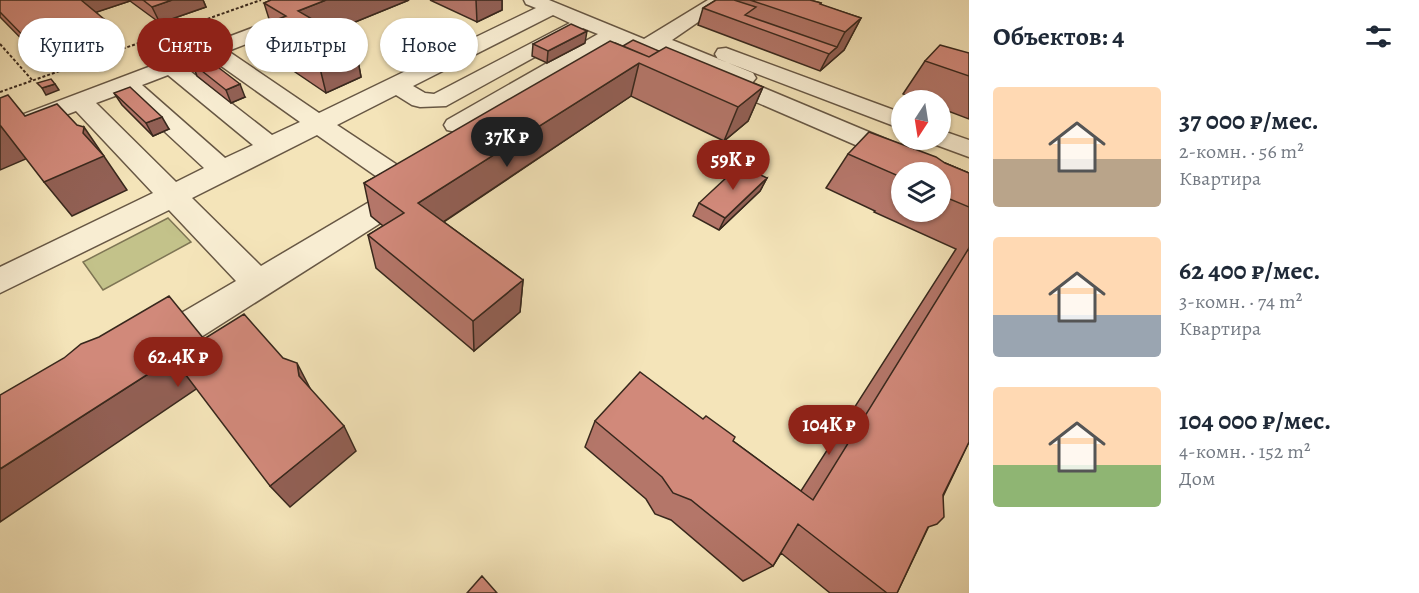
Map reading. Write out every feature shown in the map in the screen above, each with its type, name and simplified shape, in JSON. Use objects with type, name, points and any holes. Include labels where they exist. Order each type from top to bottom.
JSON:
[{"type":"street","points":[[604,72],[655,36],[721,0]]},
{"type":"street","points":[[233,42],[337,1]]},
{"type":"street","points":[[547,3],[614,34],[655,36],[969,184]]},
{"type":"street","points":[[0,281],[396,85],[547,3],[655,36],[888,123],[969,170]]},
{"type":"street","points":[[396,85],[420,100],[432,102],[584,22]]},
{"type":"street","points":[[456,125],[614,34]]},
{"type":"street","points":[[512,61],[542,76]]},
{"type":"street","points":[[129,363],[423,183],[319,124],[233,64]]},
{"type":"street","points":[[0,132],[154,72]]},
{"type":"street","points":[[177,72],[271,147]]},
{"type":"street","points":[[126,83],[223,171]]},
{"type":"street","points":[[80,101],[258,284]]},
{"type":"street","points":[[951,142],[969,149]]},
{"type":"path","points":[[0,92],[261,0]]},
{"type":"path","points":[[0,44],[33,81]]},
{"type":"shaded area","points":[[168,218],[191,242],[103,290],[83,262]]},
{"type":"building","points":[[0,0],[81,0],[103,18],[18,18],[18,30],[0,12]]},
{"type":"building","points":[[143,0],[172,0],[152,7]]},
{"type":"building","points":[[271,0],[326,0],[298,11],[310,18],[281,18],[286,16],[264,3]]},
{"type":"building","points":[[716,0],[734,0],[756,7],[745,15],[837,47],[829,54],[703,8]]},
{"type":"building","points":[[750,0],[810,0],[861,18],[845,32]]},
{"type":"building","points":[[571,24],[587,31],[548,51],[533,44]]},
{"type":"building","points":[[633,40],[659,51],[649,57],[623,46]]},
{"type":"building","points":[[610,41],[649,57],[666,47],[763,87],[738,107],[639,63],[418,203],[523,280],[473,321],[368,235],[404,213],[364,183]]},
{"type":"building","points":[[940,45],[969,53],[969,76],[925,61]]},
{"type":"building","points":[[203,72],[224,72],[240,84],[226,90]]},
{"type":"building","points":[[51,79],[55,84],[42,88],[37,83]]},
{"type":"building","points":[[130,87],[162,117],[146,123],[114,93]]},
{"type":"building","points":[[8,95],[25,116],[57,104],[77,125],[84,127],[83,133],[104,156],[44,182],[0,125],[0,98]]},
{"type":"building","points":[[869,132],[891,140],[891,150],[917,150],[944,162],[891,162],[891,173],[848,154]]},
{"type":"building","points":[[740,165],[767,178],[725,218],[699,203]]},
{"type":"building","points":[[951,166],[969,173],[969,207],[951,200]]},
{"type":"building","points":[[969,248],[969,442],[943,495],[944,517],[937,524],[928,527],[897,593],[887,593],[798,524],[773,566],[691,500],[673,493],[662,477],[595,421],[640,372],[703,419],[706,416],[735,437],[733,441],[813,500]]},
{"type":"building","points":[[169,296],[204,339],[244,314],[283,358],[297,363],[299,376],[344,426],[270,486],[173,358],[0,469],[0,395],[64,358],[81,344],[99,337]]},
{"type":"building","points":[[482,576],[497,593],[467,593]]}]
